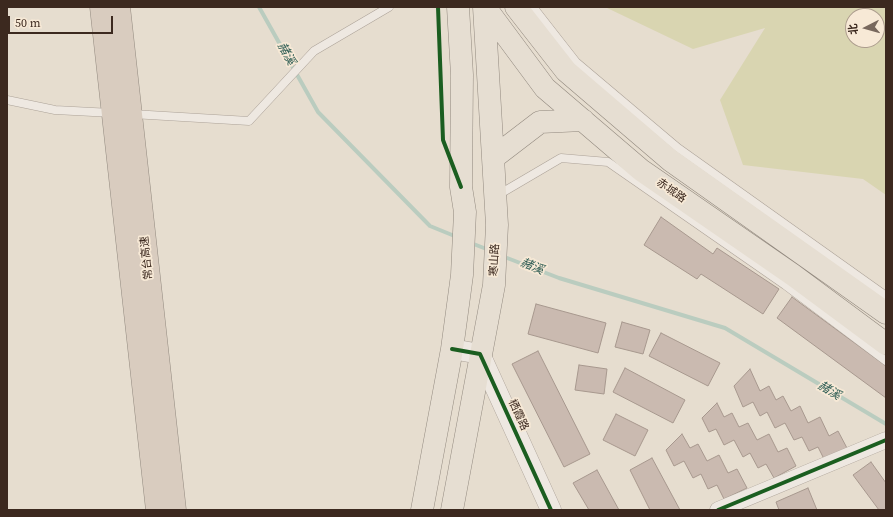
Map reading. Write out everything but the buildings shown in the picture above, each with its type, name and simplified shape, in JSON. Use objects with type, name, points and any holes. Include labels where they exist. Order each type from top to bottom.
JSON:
[{"type":"highway","name":"常台高速","points":[[101,7],[157,510]]},
{"type":"highway","name":"常台高速","points":[[119,7],[175,510]]},
{"type":"main road","points":[[422,510],[452,349],[462,275],[465,212],[461,186],[462,75],[458,7]]},
{"type":"main road","name":"赤城路","points":[[484,7],[545,88],[641,170],[793,275],[886,344]]},
{"type":"main road","name":"寒山路","points":[[452,510],[494,285],[497,225],[484,7]]},
{"type":"main road","points":[[516,7],[566,71],[670,160],[886,313]]},
{"type":"main road","points":[[493,158],[540,122],[583,120]]},
{"type":"street","points":[[452,349],[480,354]]},
{"type":"street","name":"栖霞路","points":[[480,354],[551,510]]},
{"type":"street","points":[[718,510],[882,441]]},
{"type":"lane","points":[[7,100],[55,110],[249,121],[314,51],[389,7]]},
{"type":"lane","points":[[533,7],[576,62],[678,148],[886,296]]},
{"type":"lane","points":[[495,197],[561,158],[608,162],[785,285],[886,361]]},
{"type":"shaded area","points":[[605,7],[886,7],[886,195],[863,179],[743,165],[720,100],[765,28],[693,49]]},
{"type":"waterway","name":"赭溪","points":[[259,7],[318,112],[430,226],[457,237]]},
{"type":"waterway","name":"赭溪","points":[[471,243],[489,250]]},
{"type":"waterway","name":"赭溪","points":[[502,256],[559,278],[725,328],[886,424]]},
{"type":"cycle path","points":[[438,7],[443,140],[461,187]]},
{"type":"cycle path","points":[[452,349],[480,354],[551,510]]},
{"type":"cycle path","points":[[718,510],[886,440]]}]
